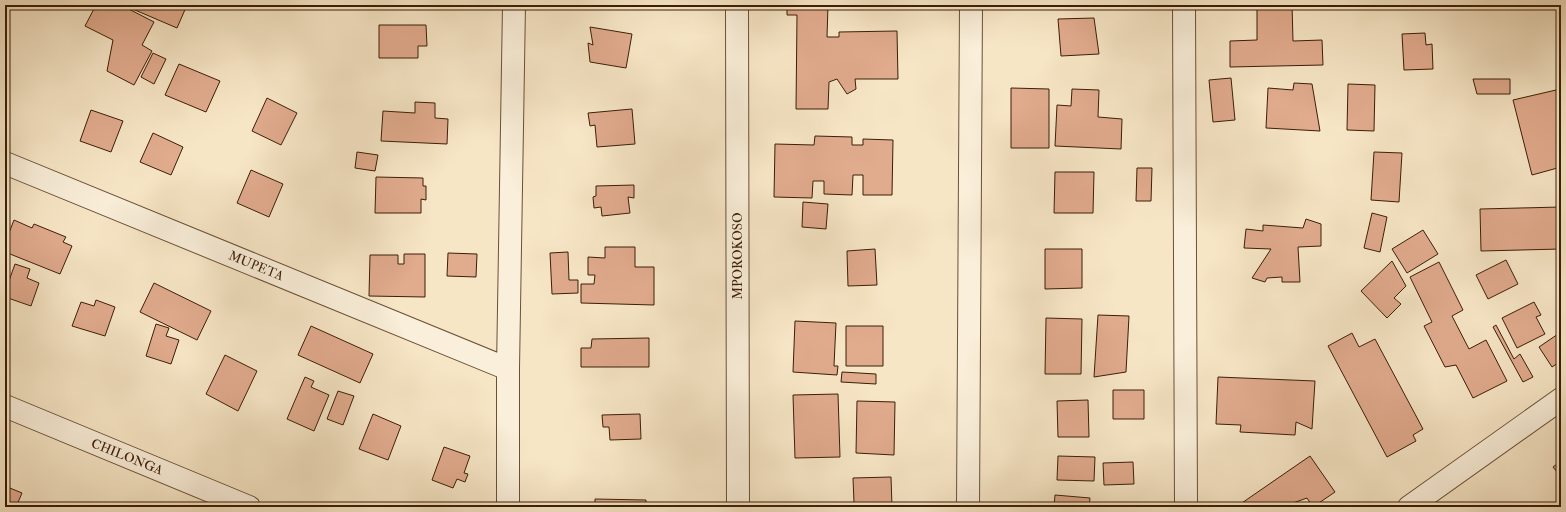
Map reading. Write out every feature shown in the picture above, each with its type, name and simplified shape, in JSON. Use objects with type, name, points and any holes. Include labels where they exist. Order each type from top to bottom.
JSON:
[{"type":"street","points":[[508,507],[508,369],[514,5]]},
{"type":"street","name":"MPOROKOSO","points":[[737,5],[738,507]]},
{"type":"street","points":[[968,507],[971,5]]},
{"type":"street","points":[[1184,5],[1186,507]]},
{"type":"street","name":"MUPETA","points":[[5,163],[508,369]]},
{"type":"street","points":[[1409,507],[1561,399]]},
{"type":"street","name":"CHILONGA","points":[[5,406],[249,507]]},
{"type":"building","points":[[96,5],[121,5],[154,22],[142,45],[152,51],[134,85],[107,71],[113,40],[85,26]]},
{"type":"building","points":[[129,5],[187,5],[177,28],[128,7]]},
{"type":"building","points":[[787,5],[828,5],[827,37],[839,37],[839,32],[897,31],[898,79],[855,79],[856,89],[847,94],[837,79],[829,82],[828,109],[796,109],[797,15],[787,15]]},
{"type":"building","points":[[1257,5],[1292,5],[1293,41],[1322,40],[1323,65],[1230,67],[1230,41],[1257,40]]},
{"type":"building","points":[[1094,18],[1099,54],[1061,56],[1058,19]]},
{"type":"building","points":[[379,25],[426,25],[427,46],[418,46],[418,58],[379,58]]},
{"type":"building","points":[[590,27],[632,34],[626,68],[590,62],[588,43],[593,45]]},
{"type":"building","points":[[1425,33],[1426,45],[1432,44],[1433,69],[1404,70],[1402,34]]},
{"type":"building","points":[[153,53],[166,59],[154,84],[141,77]]},
{"type":"building","points":[[179,64],[220,81],[206,112],[165,95]]},
{"type":"building","points":[[1231,78],[1235,120],[1213,122],[1209,80]]},
{"type":"building","points":[[1473,79],[1510,79],[1510,94],[1477,94]]},
{"type":"building","points":[[1294,83],[1312,84],[1320,131],[1266,128],[1268,88],[1293,90]]},
{"type":"building","points":[[1348,84],[1375,85],[1374,131],[1347,130]]},
{"type":"building","points":[[1011,88],[1049,89],[1049,148],[1011,148]]},
{"type":"building","points":[[1072,89],[1099,90],[1098,117],[1122,119],[1121,149],[1055,146],[1057,105],[1071,106]]},
{"type":"building","points":[[1556,90],[1561,109],[1561,167],[1532,175],[1513,100]]},
{"type":"building","points":[[267,98],[297,113],[281,145],[252,131]]},
{"type":"building","points":[[415,102],[435,103],[435,118],[448,119],[447,144],[381,141],[383,111],[415,113]]},
{"type":"building","points":[[632,109],[635,144],[597,147],[595,125],[590,126],[588,113]]},
{"type":"building","points":[[91,110],[123,121],[111,152],[80,141]]},
{"type":"building","points":[[153,133],[183,147],[171,175],[140,162]]},
{"type":"building","points":[[815,136],[852,137],[852,145],[863,145],[863,139],[893,140],[892,195],[863,195],[863,175],[853,175],[852,195],[824,194],[824,181],[813,181],[812,198],[774,197],[775,144],[814,145]]},
{"type":"building","points":[[357,152],[378,155],[375,171],[355,168]]},
{"type":"building","points":[[1374,152],[1402,153],[1399,202],[1371,200]]},
{"type":"building","points":[[1137,168],[1152,168],[1151,201],[1136,201]]},
{"type":"building","points":[[251,170],[283,184],[269,217],[237,203]]},
{"type":"building","points":[[1055,172],[1094,172],[1093,213],[1054,213]]},
{"type":"building","points":[[376,177],[423,178],[423,186],[426,186],[426,200],[421,199],[421,213],[375,213]]},
{"type":"building","points":[[634,185],[634,198],[628,197],[630,213],[602,216],[601,207],[594,208],[593,197],[596,196],[596,186]]},
{"type":"building","points":[[803,202],[828,204],[826,229],[802,227]]},
{"type":"building","points":[[1561,207],[1561,249],[1481,251],[1480,209]]},
{"type":"building","points":[[1372,213],[1387,217],[1380,252],[1364,248]]},
{"type":"building","points":[[1306,219],[1321,224],[1321,246],[1298,247],[1300,282],[1282,282],[1282,277],[1267,278],[1265,282],[1252,278],[1271,249],[1244,248],[1246,229],[1263,231],[1263,225],[1303,228]]},
{"type":"building","points":[[14,220],[32,228],[34,224],[66,237],[63,242],[72,246],[60,274],[5,252],[5,243]]},
{"type":"building","points":[[1423,230],[1438,254],[1407,273],[1392,249]]},
{"type":"building","points":[[605,247],[635,247],[635,267],[654,267],[654,305],[581,303],[581,284],[594,284],[595,275],[588,275],[588,257],[605,258]]},
{"type":"building","points":[[875,249],[877,285],[848,286],[847,251]]},
{"type":"building","points":[[1045,249],[1082,249],[1082,288],[1045,289]]},
{"type":"building","points":[[568,252],[569,280],[578,280],[578,293],[552,294],[550,253]]},
{"type":"building","points":[[448,253],[477,254],[476,277],[447,276]]},
{"type":"building","points":[[404,254],[425,254],[425,297],[369,296],[370,255],[398,255],[398,264],[404,264]]},
{"type":"building","points":[[1506,260],[1518,284],[1488,299],[1476,275]]},
{"type":"building","points":[[1392,261],[1406,286],[1394,298],[1401,304],[1387,318],[1361,291]]},
{"type":"building","points":[[1439,262],[1463,310],[1452,316],[1469,349],[1486,340],[1507,381],[1473,398],[1456,365],[1445,367],[1424,326],[1432,322],[1410,277]]},
{"type":"building","points":[[15,264],[30,269],[27,278],[39,283],[31,306],[5,297],[5,292]]},
{"type":"building","points":[[154,283],[211,311],[197,340],[140,312]]},
{"type":"building","points":[[96,300],[115,307],[105,336],[72,326],[81,302],[94,306]]},
{"type":"building","points":[[1534,302],[1541,315],[1536,317],[1545,334],[1517,348],[1502,318]]},
{"type":"building","points":[[1098,315],[1129,316],[1126,372],[1094,377]]},
{"type":"building","points":[[1046,318],[1082,319],[1081,374],[1045,374]]},
{"type":"building","points":[[795,321],[836,323],[834,366],[838,366],[837,375],[793,372]]},
{"type":"building","points":[[156,324],[169,328],[166,336],[179,340],[171,364],[146,356]]},
{"type":"building","points":[[1496,325],[1514,359],[1520,354],[1533,377],[1523,382],[1493,327]]},
{"type":"building","points":[[311,326],[373,354],[360,383],[298,355]]},
{"type":"building","points":[[846,326],[883,326],[883,366],[846,366]]},
{"type":"building","points":[[1561,332],[1561,361],[1552,367],[1539,347]]},
{"type":"building","points":[[1352,333],[1359,347],[1375,339],[1423,429],[1413,435],[1416,441],[1387,457],[1328,346]]},
{"type":"building","points":[[649,338],[649,367],[581,367],[581,348],[591,348],[592,339]]},
{"type":"building","points":[[225,355],[257,371],[238,411],[206,394]]},
{"type":"building","points":[[842,372],[876,374],[876,384],[841,382]]},
{"type":"building","points":[[305,377],[314,381],[311,387],[329,395],[314,431],[287,419]]},
{"type":"building","points":[[1218,377],[1315,381],[1312,429],[1296,422],[1295,435],[1240,432],[1241,425],[1216,424]]},
{"type":"building","points":[[1113,390],[1144,390],[1144,419],[1113,419]]},
{"type":"building","points":[[338,391],[354,396],[343,425],[327,419]]},
{"type":"building","points":[[838,394],[840,457],[795,458],[793,395]]},
{"type":"building","points":[[1088,400],[1089,437],[1058,437],[1057,401]]},
{"type":"building","points":[[857,401],[895,402],[894,455],[856,453]]},
{"type":"building","points":[[373,414],[401,426],[388,460],[359,449]]},
{"type":"building","points":[[640,414],[641,439],[610,440],[609,427],[603,427],[602,415]]},
{"type":"building","points":[[444,447],[470,456],[464,473],[468,474],[465,482],[457,479],[453,488],[432,480]]},
{"type":"building","points":[[1058,456],[1095,457],[1094,481],[1057,480]]},
{"type":"building","points":[[1310,456],[1335,492],[1313,507],[1307,498],[1293,503],[1296,507],[1236,507]]},
{"type":"building","points":[[1561,461],[1561,477],[1553,467]]},
{"type":"building","points":[[1133,462],[1134,484],[1104,485],[1103,463]]},
{"type":"building","points":[[891,477],[892,507],[863,507],[863,503],[854,503],[853,478]]},
{"type":"building","points":[[5,486],[22,493],[16,507],[5,507]]},
{"type":"building","points":[[1055,495],[1090,498],[1089,507],[1054,507]]},
{"type":"building","points":[[595,499],[646,500],[646,507],[595,507]]}]
